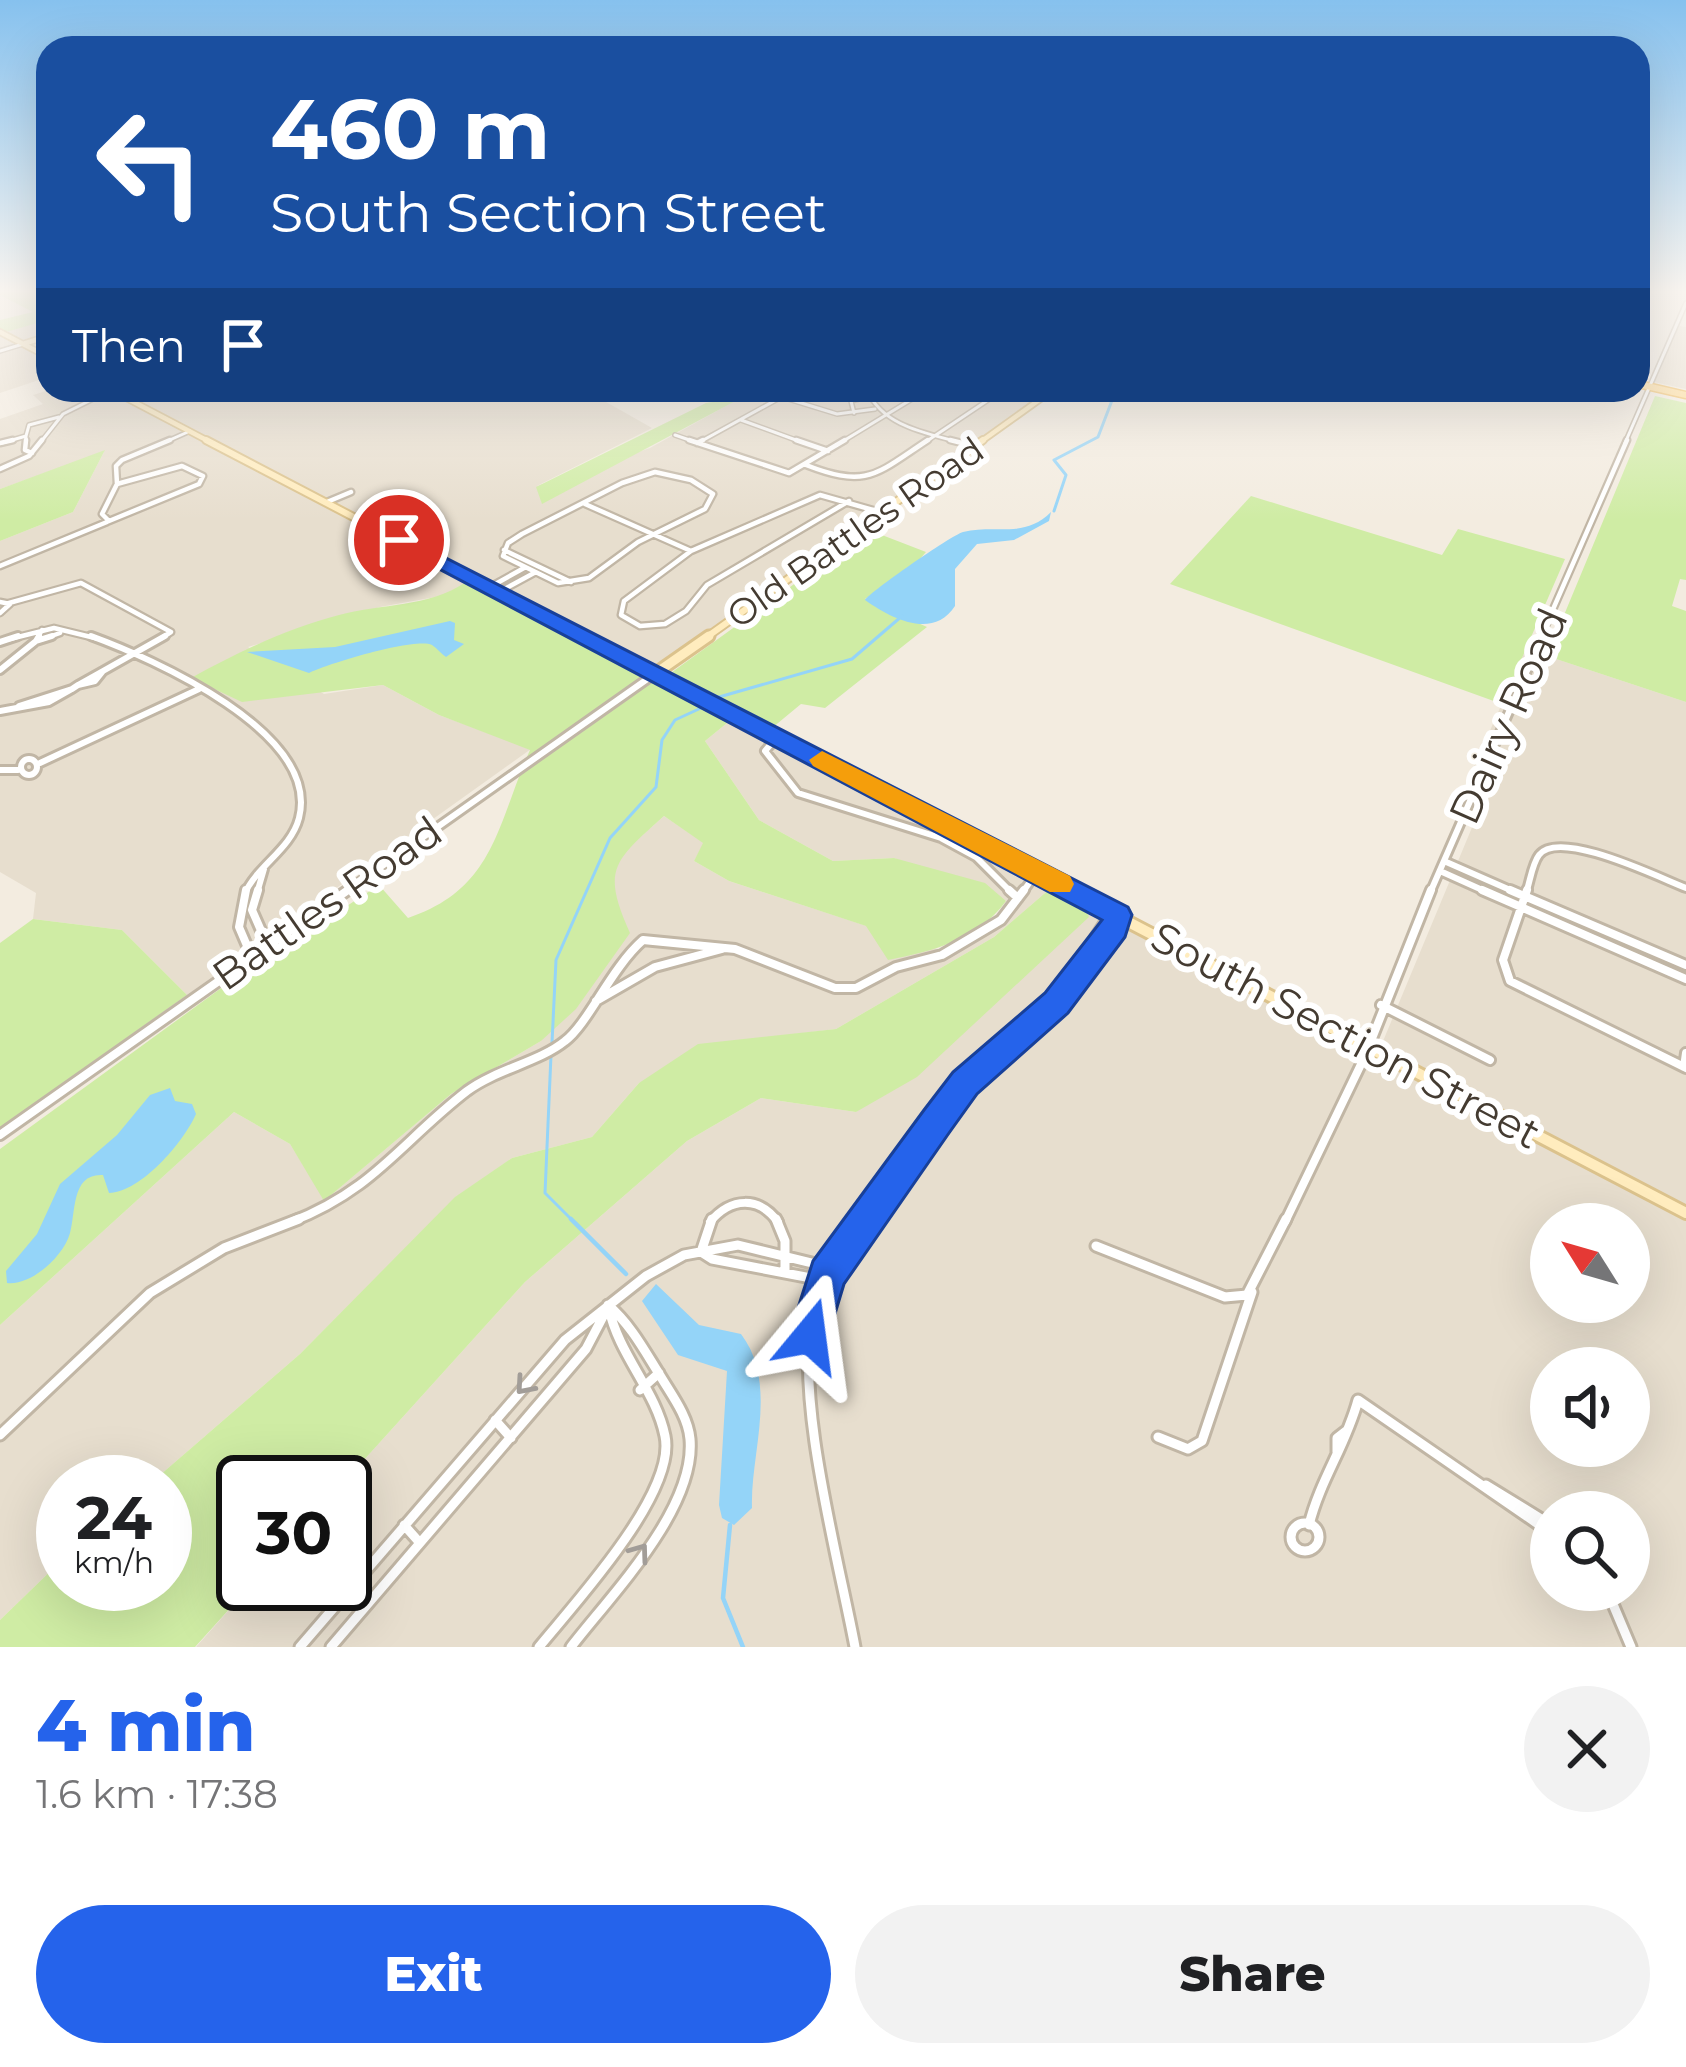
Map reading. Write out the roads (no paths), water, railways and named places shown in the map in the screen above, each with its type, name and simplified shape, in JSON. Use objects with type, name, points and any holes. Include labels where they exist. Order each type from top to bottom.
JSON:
[{"type":"main road","points":[[1651,385],[1686,393]]},
{"type":"street","name":"Dairy Road","points":[[1651,385],[1659,367]]},
{"type":"street","points":[[32,453],[25,450],[29,425],[59,417],[82,402]]},
{"type":"street","points":[[79,404],[84,402]]},
{"type":"street","name":"South Section Street","points":[[134,402],[1686,1213]]},
{"type":"street","points":[[697,443],[772,402]]},
{"type":"street","points":[[795,402],[823,412],[875,409]]},
{"type":"street","points":[[850,402],[854,413]]},
{"type":"street","points":[[872,402],[886,416],[974,446]]},
{"type":"street","points":[[675,435],[773,472],[806,466],[908,402]]},
{"type":"street","points":[[806,466],[863,481],[984,402]]},
{"type":"street","name":"Old Battles Road","points":[[656,673],[1036,402]]},
{"type":"street","name":"Dairy Road","points":[[1159,1437],[1188,1449],[1202,1441],[1253,1288],[1366,1045],[1644,402]]},
{"type":"street","points":[[0,470],[32,453],[59,417]]},
{"type":"street","points":[[741,419],[828,451]]},
{"type":"street","points":[[109,521],[102,514],[117,484],[116,466],[190,431]]},
{"type":"street","points":[[0,443],[26,436]]},
{"type":"street","points":[[0,566],[194,486],[202,476],[187,467],[170,467],[117,484]]},
{"type":"street","points":[[651,471],[713,494],[705,509],[653,534],[597,574],[571,582],[530,569],[504,550],[518,535],[585,505],[623,478],[651,471]]},
{"type":"street","points":[[327,502],[351,492]]},
{"type":"street","points":[[849,501],[707,585],[686,611],[665,624],[640,626],[620,615],[624,601],[691,550],[815,496],[849,501],[881,513]]},
{"type":"street","points":[[585,505],[691,550]]},
{"type":"street","points":[[405,584],[444,563]]},
{"type":"street","points":[[495,590],[530,569]]},
{"type":"street","points":[[0,613],[4,602],[61,580],[86,580],[171,632],[95,681],[49,702],[0,711]]},
{"type":"street","points":[[0,670],[36,641],[42,630]]},
{"type":"street","points":[[0,642],[42,630],[77,632],[243,712],[298,791],[297,820],[242,893],[235,916],[251,955]]},
{"type":"street","points":[[36,641],[77,632]]},
{"type":"street","name":"Battles Road","points":[[0,1135],[656,673]]},
{"type":"street","points":[[0,770],[18,770],[28,762],[40,764],[200,688]]},
{"type":"street","points":[[778,736],[765,751],[798,793],[941,838],[976,857],[1018,898]]},
{"type":"street","points":[[1686,888],[1592,850],[1561,845],[1539,855],[1503,960],[1510,981],[1531,996],[1685,1068],[1686,1053]]},
{"type":"street","points":[[1444,861],[1686,965]]},
{"type":"street","points":[[266,863],[252,910],[267,944]]},
{"type":"street","points":[[1440,871],[1686,979]]},
{"type":"street","points":[[0,1435],[150,1293],[224,1248],[332,1206],[390,1165],[466,1092],[510,1064],[566,1041],[619,961],[643,940],[728,948],[835,988],[856,988],[896,967],[942,955],[1001,920],[1038,872]]},
{"type":"street","points":[[855,1647],[808,1390],[812,1318],[827,1275],[965,1083],[1043,1018],[1068,982],[1086,969],[1115,929],[1118,915]]},
{"type":"street","points":[[593,1003],[655,968],[728,948]]},
{"type":"street","points":[[1381,1005],[1490,1060]]},
{"type":"street","points":[[701,1252],[713,1216],[728,1204],[748,1201],[776,1216],[788,1258],[785,1270]]},
{"type":"street","points":[[300,1647],[565,1340],[664,1264],[738,1245],[816,1264],[827,1275]]},
{"type":"street","points":[[1096,1246],[1225,1298],[1247,1295],[1253,1288]]},
{"type":"street","points":[[701,1252],[712,1259],[811,1278],[827,1275]]},
{"type":"street","points":[[572,1647],[668,1514],[684,1485],[691,1444],[685,1418],[659,1372],[628,1321],[608,1305]]},
{"type":"street","points":[[539,1647],[651,1499],[668,1449],[613,1338],[608,1305]]},
{"type":"street","points":[[331,1647],[586,1349],[608,1305]]},
{"type":"street","points":[[640,1390],[659,1372]]},
{"type":"street","points":[[1309,1525],[1326,1493],[1326,1479],[1337,1452],[1346,1444],[1358,1400],[1530,1515]]},
{"type":"street","points":[[495,1420],[511,1438]]},
{"type":"street","points":[[651,1499],[668,1514]]},
{"type":"street","points":[[404,1525],[420,1543]]},
{"type":"street","points":[[1616,1611],[1631,1647]]},
{"type":"water","points":[[1051,512],[1049,521],[1014,540],[977,544],[955,569],[955,606],[935,622],[912,623],[865,600],[963,532],[1020,528]]},
{"type":"water","points":[[455,623],[454,640],[464,644],[446,657],[432,645],[408,645],[309,673],[247,652],[335,647]]},
{"type":"water","points":[[170,1088],[175,1101],[192,1104],[196,1114],[171,1151],[147,1175],[121,1191],[109,1193],[103,1175],[85,1180],[61,1251],[36,1275],[7,1283],[6,1271],[37,1234],[60,1184],[117,1135],[150,1095]]},
{"type":"water","points":[[656,1284],[699,1325],[741,1334],[752,1354],[761,1397],[752,1508],[734,1525],[722,1518],[719,1505],[727,1371],[678,1355],[642,1301]]},
{"type":"waterway","points":[[1054,511],[1066,475],[1054,460],[1098,437],[1111,402]]},
{"type":"waterway","points":[[712,699],[852,659],[902,616]]},
{"type":"waterway","points":[[552,1043],[556,960],[610,838],[656,787],[662,740],[675,720],[701,708]]},
{"type":"waterway","points":[[551,1055],[545,1193],[626,1274]]},
{"type":"waterway","points":[[730,1525],[723,1598],[743,1647]]}]
